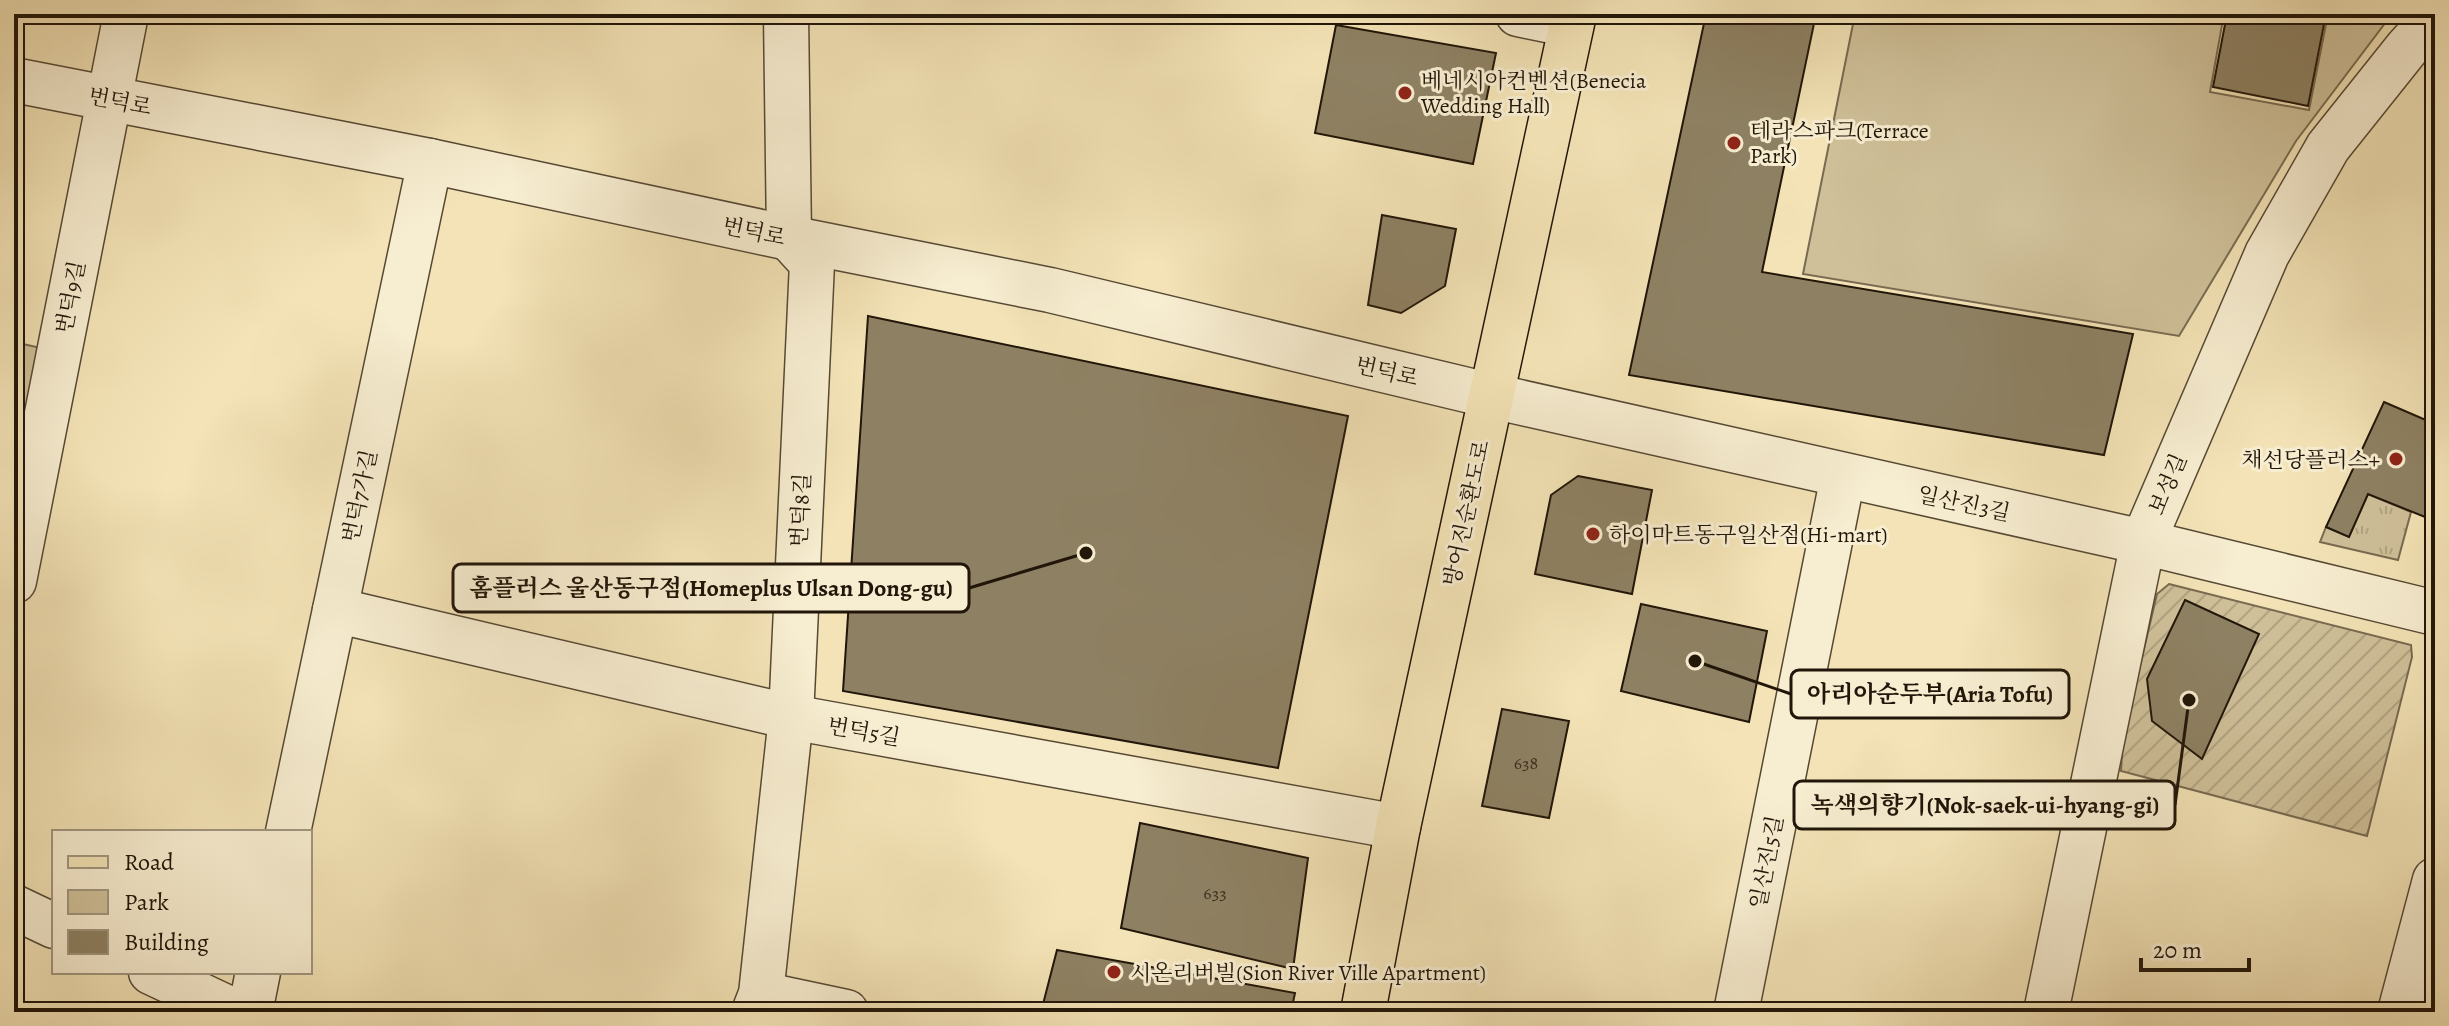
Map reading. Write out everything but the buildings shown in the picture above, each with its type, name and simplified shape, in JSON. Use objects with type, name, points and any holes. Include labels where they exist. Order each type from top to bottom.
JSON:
[{"type":"main road","name":"방어진순환도로","points":[[1363,1012],[1398,827],[1572,19]]},
{"type":"street","name":"번덕9길","points":[[14,581],[126,14]]},
{"type":"street","points":[[786,14],[789,238]]},
{"type":"street","points":[[1518,14],[1572,19]]},
{"type":"street","name":"보성길","points":[[2046,1012],[2143,542],[2267,254],[2328,147],[2435,17]]},
{"type":"street","name":"번덕로","points":[[14,80],[430,161],[1050,290],[1492,396]]},
{"type":"street","name":"번덕7가길","points":[[288,830],[430,161]]},
{"type":"street","name":"번덕8길","points":[[758,1003],[791,717],[812,263],[789,238]]},
{"type":"street","name":"일산진3길","points":[[1492,396],[2143,542],[2435,613]]},
{"type":"street","name":"일산진5길","points":[[1736,1012],[1843,476]]},
{"type":"street","name":"번덕5길","points":[[335,610],[791,717],[1398,827]]},
{"type":"street","points":[[2400,1012],[2435,880]]},
{"type":"street","points":[[14,907],[52,925]]},
{"type":"street","points":[[155,974],[236,1012]]},
{"type":"street","points":[[250,1012],[258,974]]},
{"type":"street","points":[[758,1003],[846,1012]]},
{"type":"green space","points":[[1855,14],[2224,14],[2210,92],[2309,110],[2328,14],[2392,14],[2296,141],[2179,336],[1803,274]]},
{"type":"green space","points":[[14,342],[54,351],[14,470]]},
{"type":"green space","points":[[2368,494],[2411,512],[2398,560],[2320,542],[2326,527],[2349,537]]},
{"type":"green space","points":[[2169,584],[2411,645],[2412,657],[2367,836],[2121,771],[2123,738],[2157,594]]},
{"type":"place","name":"베네시아컨벤션(Benecia Wedding Hall)","points":[[1405,93]]},
{"type":"place","name":"테라스파크(Terrace Park)","points":[[1734,143]]},
{"type":"place","name":"채선당플러스+","points":[[2396,459]]},
{"type":"place","name":"하이마트동구일산점(Hi-mart)","points":[[1593,534]]},
{"type":"place","name":"홈플러스 울산동구점(Homeplus Ulsan Dong-gu)","points":[[1086,553]]},
{"type":"place","name":"아리아순두부(Aria Tofu)","points":[[1695,661]]},
{"type":"place","name":"녹색의향기(Nok-saek-ui-hyang-gi)","points":[[2189,700]]},
{"type":"place","name":"시온리버빌(Sion River Ville Apartment)","points":[[1114,972]]}]
